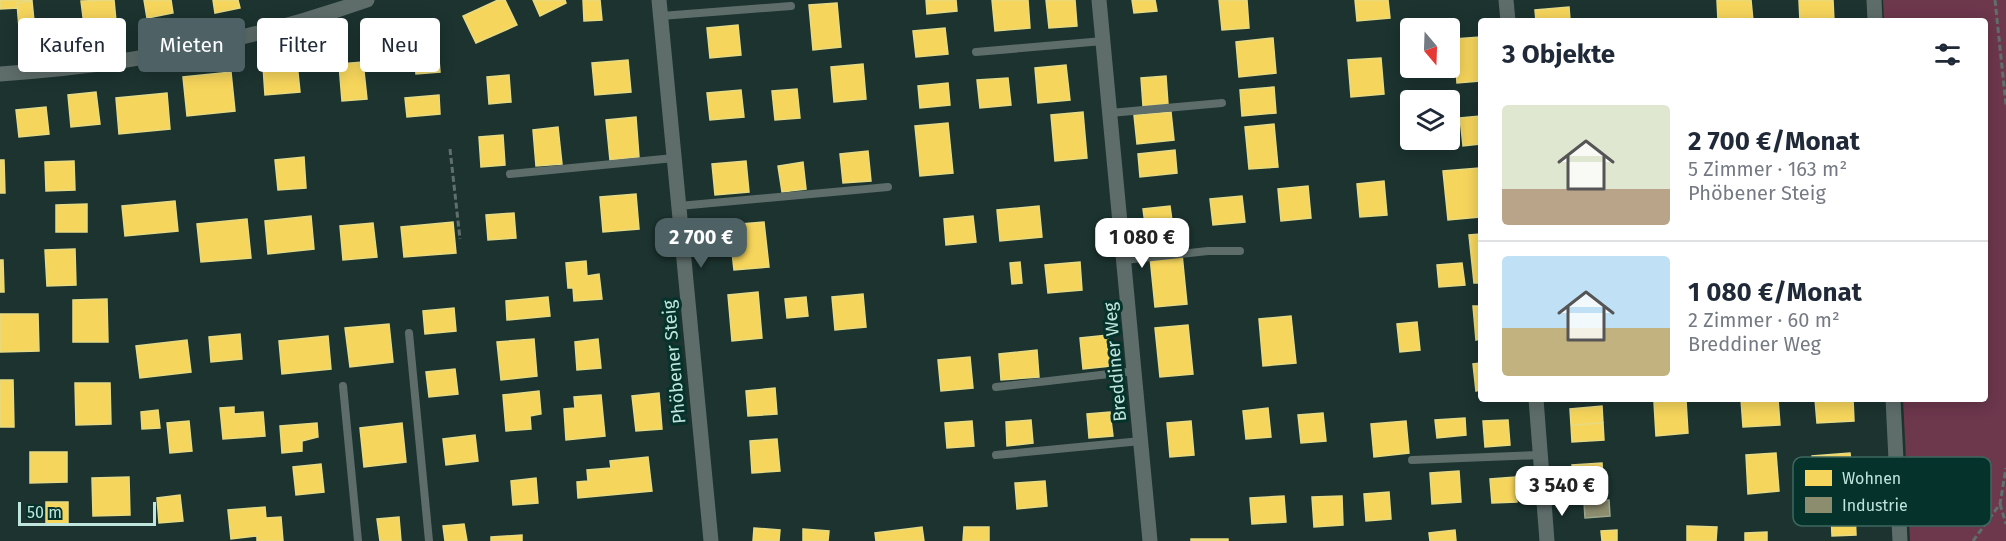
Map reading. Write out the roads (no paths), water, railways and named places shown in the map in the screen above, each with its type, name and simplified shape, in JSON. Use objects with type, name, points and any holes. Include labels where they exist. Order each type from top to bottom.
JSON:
[{"type":"street","points":[[0,74],[173,52],[300,22],[368,0]]},
{"type":"street","name":"Phöbener Steig","points":[[659,0],[711,541]]},
{"type":"street","name":"Breddiner Weg","points":[[1099,0],[1150,541]]},
{"type":"street","points":[[1506,0],[1508,18]]},
{"type":"street","points":[[1875,0],[1875,18]]},
{"type":"street","points":[[1536,402],[1547,541]]},
{"type":"street","points":[[1893,402],[1896,457]]},
{"type":"street","points":[[1899,526],[1900,541]]},
{"type":"lane","points":[[661,16],[791,6]]},
{"type":"lane","points":[[976,52],[1103,41]]},
{"type":"lane","points":[[1110,113],[1222,103]]},
{"type":"lane","points":[[510,174],[674,158]]},
{"type":"lane","points":[[679,206],[888,187]]},
{"type":"lane","points":[[1124,260],[1208,251],[1240,251]]},
{"type":"lane","points":[[409,333],[429,541]]},
{"type":"lane","points":[[996,387],[1135,371]]},
{"type":"lane","points":[[343,386],[358,541]]},
{"type":"lane","points":[[996,455],[1142,441]]},
{"type":"lane","points":[[1412,460],[1540,455]]}]
